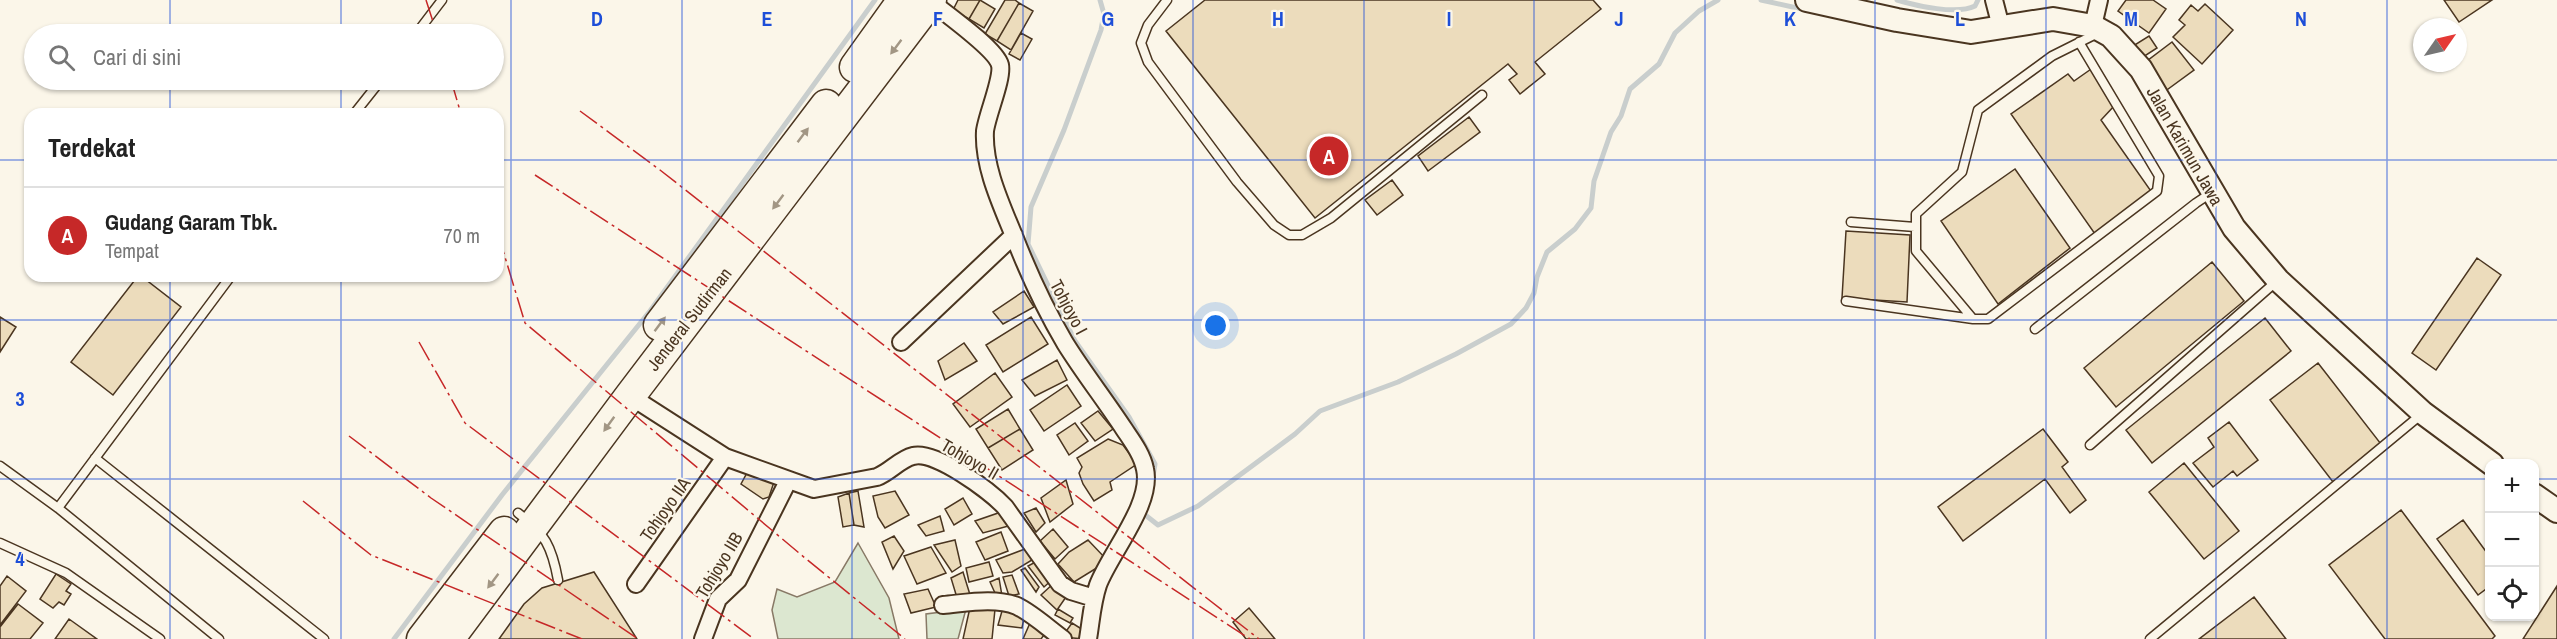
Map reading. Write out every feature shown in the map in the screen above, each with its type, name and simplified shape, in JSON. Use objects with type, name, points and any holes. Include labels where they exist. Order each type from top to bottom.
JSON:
[{"type":"highway","name":"Jenderal Sudirman","points":[[422,639],[630,396],[719,263],[903,0]]},
{"type":"highway","name":"Jenderal Sudirman","points":[[449,639],[526,519],[719,263],[931,0]]},
{"type":"street","name":"Tohjoyo I","points":[[931,0],[994,54],[1000,64],[1001,73],[986,129],[985,145],[994,181],[1043,302],[1065,344],[1135,446],[1145,469],[1143,495],[1126,533],[1105,570],[1094,598],[1088,639]]},
{"type":"street","name":"Jalan Karimun Jawa","points":[[1807,0],[1939,28],[1971,32],[2053,19],[2091,33],[2111,36],[2141,69],[2211,193],[2234,228],[2278,280],[2423,413],[2485,459]]},
{"type":"street","points":[[1994,0],[2001,27]]},
{"type":"street","points":[[2091,33],[2099,0]]},
{"type":"street","points":[[901,342],[1014,235]]},
{"type":"street","name":"Tohjoyo II","points":[[630,396],[725,458],[814,489],[877,477],[911,456],[928,455],[995,496],[1060,584],[1071,591],[1094,598]]},
{"type":"street","name":"Tohjoyo IIA","points":[[636,584],[725,458]]},
{"type":"street","name":"Tohjoyo IIB","points":[[703,639],[718,599],[738,580],[788,481]]},
{"type":"street","points":[[2539,498],[2557,511]]},
{"type":"street","points":[[943,605],[986,602],[1008,604],[1025,611],[1063,639]]},
{"type":"lane","points":[[424,24],[442,0]]},
{"type":"lane","points":[[1167,0],[1148,25],[1141,43],[1148,62],[1237,182],[1274,225],[1288,235],[1302,235],[1331,218],[1482,95]]},
{"type":"lane","points":[[1846,301],[1972,319],[1988,319],[2157,190],[2159,177],[2091,33],[2052,56],[1978,110],[1962,172],[1916,214],[1916,251],[1972,319]]},
{"type":"lane","points":[[359,108],[373,90]]},
{"type":"lane","points":[[2035,329],[2211,193]]},
{"type":"lane","points":[[1851,222],[1915,228]]},
{"type":"lane","points":[[2090,445],[2278,280]]},
{"type":"lane","points":[[58,508],[227,282]]},
{"type":"lane","points":[[2150,639],[2423,413]]},
{"type":"lane","points":[[95,458],[324,639]]},
{"type":"lane","points":[[0,466],[58,508],[219,639]]},
{"type":"lane","points":[[526,519],[549,546],[558,580]]},
{"type":"lane","points":[[0,543],[66,573],[160,639]]},
{"type":"green space","points":[[858,543],[889,598],[899,639],[778,639],[772,610],[777,589],[797,597],[835,582]]},
{"type":"green space","points":[[966,609],[958,639],[927,639],[926,614]]},
{"type":"building","points":[[958,0],[980,0],[969,19],[953,10]]},
{"type":"building","points":[[980,0],[995,9],[984,28],[969,19]]},
{"type":"building","points":[[1005,0],[1015,0],[1019,3],[997,41],[985,34]]},
{"type":"building","points":[[1205,0],[1593,0],[1601,9],[1535,62],[1545,74],[1520,94],[1509,80],[1517,74],[1508,64],[1315,218],[1166,31]]},
{"type":"building","points":[[2126,0],[2153,0],[2166,9],[2149,33],[2118,11]]},
{"type":"building","points":[[2444,0],[2492,0],[2465,18],[2456,18]]},
{"type":"building","points":[[1019,3],[1033,11],[1011,50],[997,41]]},
{"type":"building","points":[[2205,4],[2233,30],[2202,64],[2173,37],[2185,25],[2179,20],[2191,5],[2198,11]]},
{"type":"building","points":[[1021,33],[1032,39],[1020,60],[1009,54]]},
{"type":"building","points":[[2149,36],[2157,48],[2140,59],[2133,46]]},
{"type":"building","points":[[2172,42],[2194,70],[2164,92],[2143,64]]},
{"type":"building","points":[[2094,67],[2114,106],[2101,120],[2153,194],[2095,234],[2011,114],[2068,74],[2074,81]]},
{"type":"building","points":[[1469,117],[1480,132],[1428,171],[1418,156]]},
{"type":"building","points":[[2015,169],[2070,248],[1998,304],[1941,221]]},
{"type":"building","points":[[1392,180],[1403,195],[1377,215],[1365,200]]},
{"type":"building","points":[[1846,231],[1910,235],[1907,302],[1842,298]]},
{"type":"building","points":[[2477,258],[2501,275],[2436,370],[2412,353]]},
{"type":"building","points":[[2212,262],[2244,301],[2116,407],[2084,368]]},
{"type":"building","points":[[133,282],[149,282],[181,307],[113,395],[71,362]]},
{"type":"building","points":[[1024,291],[1034,307],[1003,324],[993,312]]},
{"type":"building","points":[[0,317],[16,327],[0,352]]},
{"type":"building","points":[[1031,317],[1048,344],[1003,372],[986,345]]},
{"type":"building","points":[[2265,318],[2291,351],[2152,463],[2126,430]]},
{"type":"building","points":[[964,343],[977,361],[945,380],[938,361]]},
{"type":"building","points":[[1057,360],[1067,380],[1035,396],[1022,380]]},
{"type":"building","points":[[2318,363],[2381,444],[2333,482],[2270,400]]},
{"type":"building","points":[[995,373],[1012,397],[970,427],[953,404]]},
{"type":"building","points":[[1067,385],[1081,406],[1044,431],[1030,410]]},
{"type":"building","points":[[1008,409],[1020,429],[988,448],[976,429]]},
{"type":"building","points":[[1098,411],[1113,429],[1095,441],[1081,423]]},
{"type":"building","points":[[2229,422],[2258,460],[2237,476],[2233,471],[2213,487],[2193,463],[2214,447],[2208,438]]},
{"type":"building","points":[[1075,423],[1088,441],[1069,455],[1057,435]]},
{"type":"building","points":[[1020,429],[1033,450],[1002,470],[988,448]]},
{"type":"building","points":[[2043,429],[2068,462],[2062,467],[2086,500],[2070,513],[2045,479],[1963,541],[1938,507]]},
{"type":"building","points":[[1108,439],[1123,445],[1137,464],[1110,482],[1112,490],[1094,501],[1083,484],[1079,473],[1082,467],[1077,458]]},
{"type":"building","points":[[2184,463],[2239,531],[2204,559],[2149,492]]},
{"type":"building","points":[[748,471],[774,482],[769,497],[763,499],[741,484]]},
{"type":"building","points":[[1066,480],[1073,504],[1050,522],[1041,498]]},
{"type":"building","points":[[858,491],[864,527],[854,525],[849,493]]},
{"type":"building","points":[[895,491],[909,515],[885,528],[878,517],[873,496]]},
{"type":"building","points":[[849,493],[854,525],[843,527],[838,497]]},
{"type":"building","points":[[963,498],[972,514],[954,525],[945,509]]},
{"type":"building","points":[[1036,508],[1045,523],[1036,532],[1024,513]]},
{"type":"building","points":[[2401,510],[2495,636],[2492,639],[2385,639],[2329,565]]},
{"type":"building","points":[[1004,511],[1012,525],[983,533],[975,521]]},
{"type":"building","points":[[940,516],[944,531],[926,536],[918,525]]},
{"type":"building","points":[[2463,520],[2485,550],[2485,590],[2478,595],[2437,539]]},
{"type":"building","points":[[1053,529],[1068,547],[1055,559],[1040,541]]},
{"type":"building","points":[[1001,532],[1008,551],[985,560],[976,542]]},
{"type":"building","points":[[894,536],[904,551],[893,569],[882,542]]},
{"type":"building","points":[[955,540],[961,566],[952,572],[934,545]]},
{"type":"building","points":[[1088,540],[1108,561],[1074,582],[1058,564],[1069,552]]},
{"type":"building","points":[[931,547],[946,573],[917,584],[904,556]]},
{"type":"building","points":[[1025,549],[1032,560],[1012,572],[1003,573],[996,560]]},
{"type":"building","points":[[1041,559],[1054,578],[1044,587],[1028,566]]},
{"type":"building","points":[[989,562],[993,576],[969,582],[966,568]]},
{"type":"building","points":[[1025,568],[1039,587],[1036,592],[1021,570]]},
{"type":"building","points":[[594,572],[637,639],[499,639],[524,604],[542,588]]},
{"type":"building","points":[[963,572],[971,598],[958,601],[951,578]]},
{"type":"building","points":[[56,574],[71,584],[66,591],[71,594],[64,605],[59,602],[53,608],[40,599]]},
{"type":"building","points":[[1012,575],[1019,594],[1009,596],[1003,577]]},
{"type":"building","points":[[7,576],[26,591],[0,625],[0,586]]},
{"type":"building","points":[[999,578],[1002,596],[995,593],[990,582]]},
{"type":"building","points":[[1055,582],[1066,597],[1057,610],[1041,595]]},
{"type":"building","points":[[2557,586],[2557,639],[2523,639],[2535,621],[2539,621],[2539,614]]},
{"type":"building","points":[[928,589],[936,607],[911,613],[904,594]]},
{"type":"building","points":[[2254,597],[2286,639],[2199,639]]},
{"type":"building","points":[[18,604],[43,623],[30,639],[0,639],[0,627]]},
{"type":"building","points":[[1004,604],[1025,613],[1022,628],[998,625]]},
{"type":"building","points":[[976,605],[995,609],[992,639],[963,639],[969,612]]},
{"type":"building","points":[[1249,608],[1275,639],[1246,639],[1233,622]]},
{"type":"building","points":[[1058,609],[1073,618],[1070,623],[1055,615]]},
{"type":"building","points":[[69,619],[97,639],[55,639]]},
{"type":"building","points":[[1030,623],[1044,635],[1041,639],[1023,639]]},
{"type":"building","points":[[1072,623],[1088,633],[1084,639],[1062,637]]},
{"type":"waterway","points":[[394,639],[502,495],[650,311],[875,0]]},
{"type":"waterway","points":[[1100,0],[1104,14],[1101,30],[1064,130],[1031,207],[1028,244],[1075,341],[1129,417],[1155,464],[1152,482]]},
{"type":"waterway","points":[[1145,509],[1144,514],[1158,525],[1198,506],[1295,434],[1320,411],[1398,382],[1511,324],[1526,308],[1534,293],[1537,277],[1547,252],[1575,229],[1591,208],[1594,181],[1611,132],[1621,116],[1630,89],[1659,64],[1675,33],[1699,11],[1718,0]]},
{"type":"waterway","points":[[1761,0],[1806,10]]},
{"type":"waterway","points":[[1897,0],[1948,10],[1967,9],[1975,6],[1978,0]]},
{"type":"power","points":[[426,0],[434,24]]},
{"type":"power","points":[[454,90],[459,108]]},
{"type":"power","points":[[580,111],[660,170],[1259,639]]},
{"type":"power","points":[[535,175],[1250,639]]},
{"type":"power","points":[[504,254],[525,323],[905,639]]},
{"type":"power","points":[[419,342],[465,423],[754,639]]},
{"type":"power","points":[[349,436],[431,498],[638,639]]},
{"type":"power","points":[[303,501],[371,555],[582,639]]},
{"type":"place","name":"Gudang Garam Tbk.","points":[[1329,156]]}]
